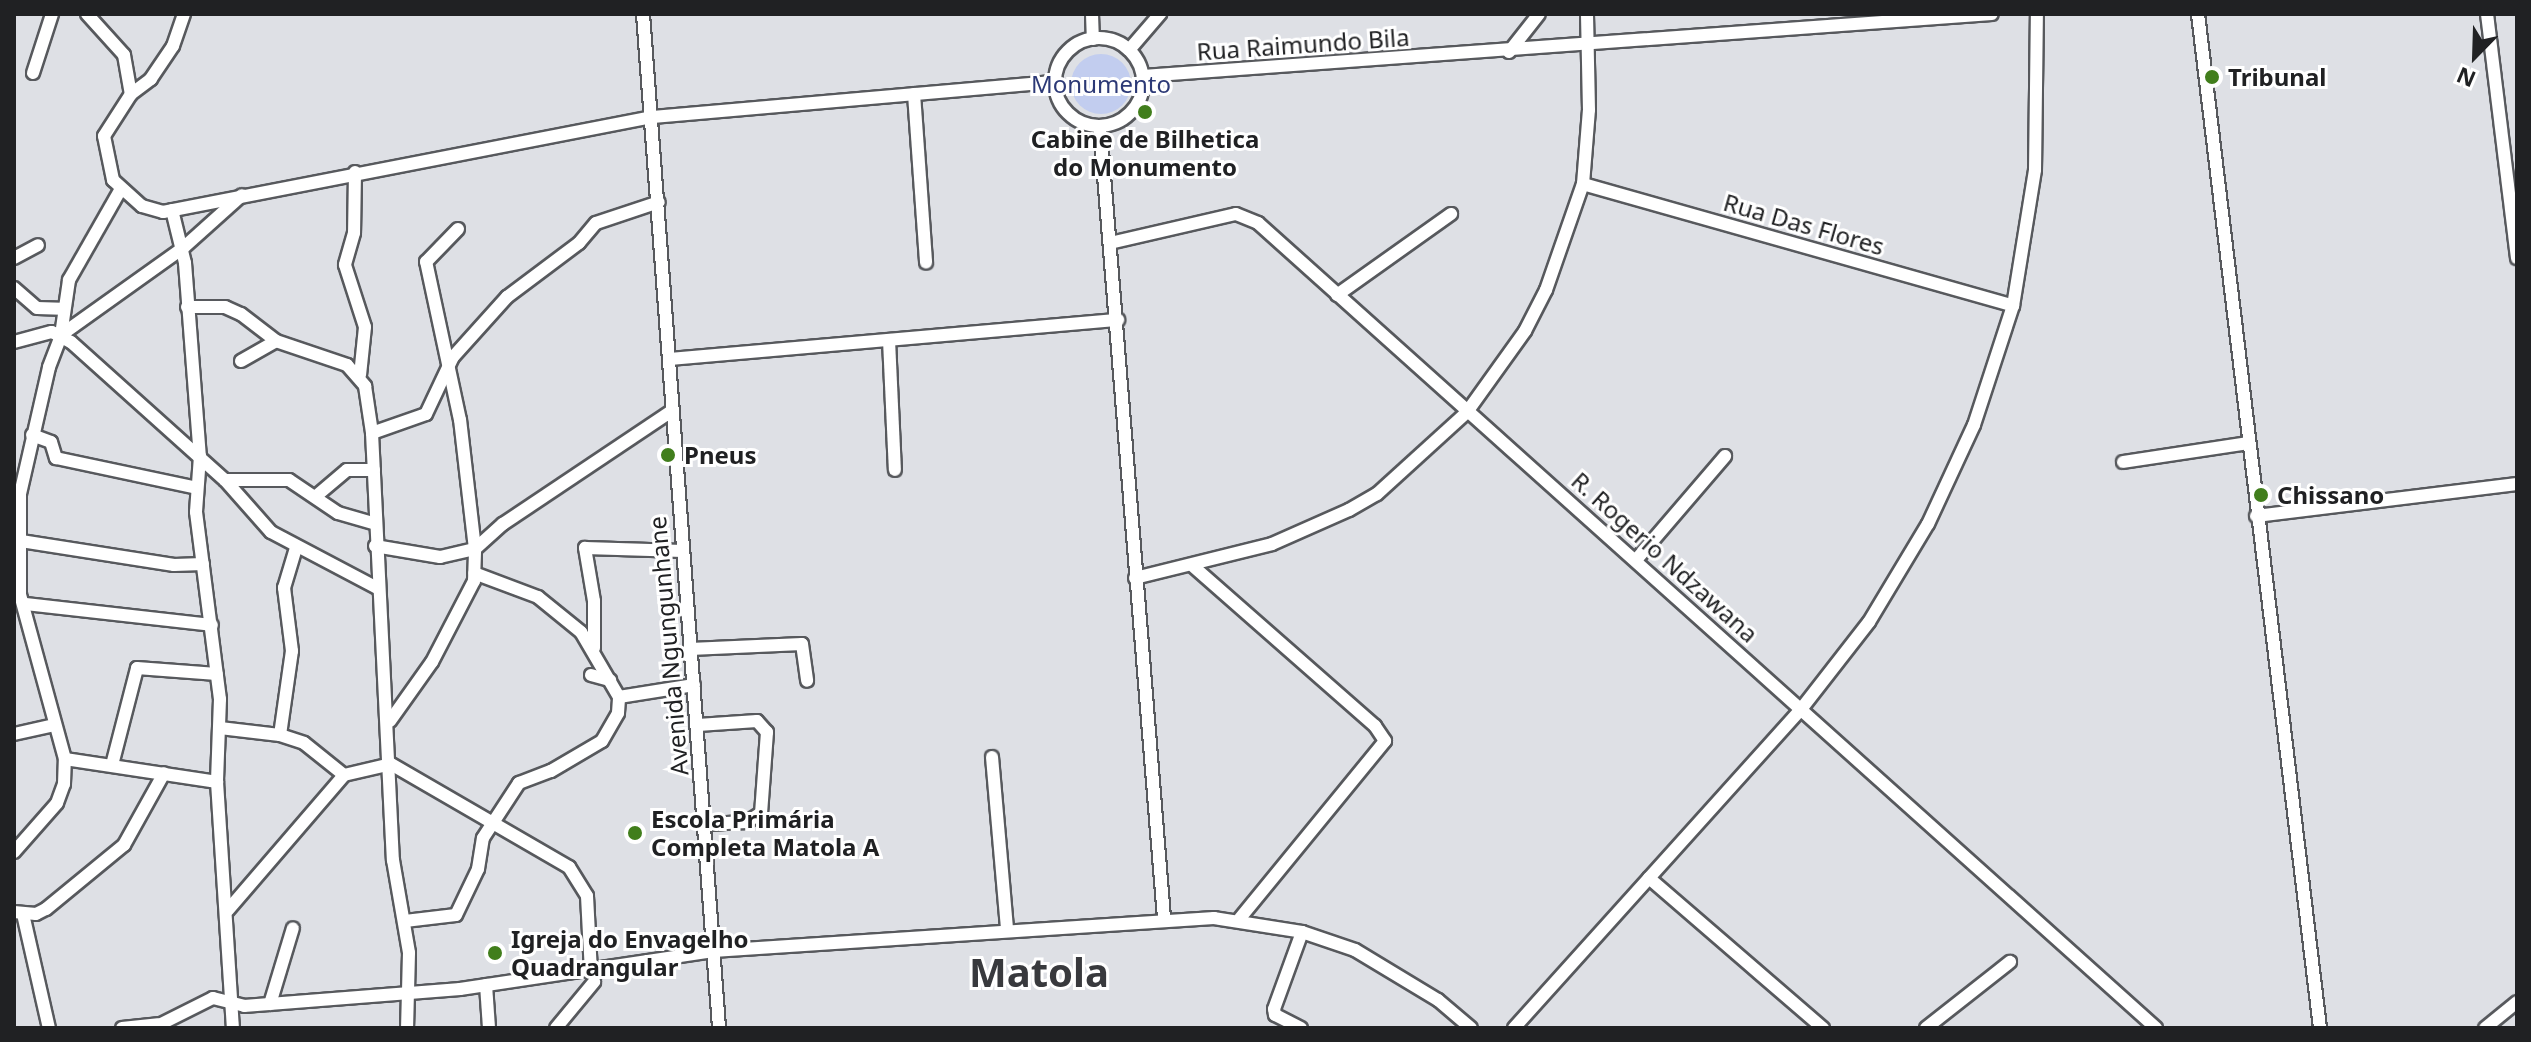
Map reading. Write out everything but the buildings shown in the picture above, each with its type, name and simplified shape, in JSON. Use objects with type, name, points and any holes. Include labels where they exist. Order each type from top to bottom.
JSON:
[{"type":"street","points":[[33,73],[52,14]]},
{"type":"street","points":[[87,14],[124,55],[131,94]]},
{"type":"street","points":[[184,14],[173,46],[151,79],[131,94],[104,136],[106,161],[121,189],[142,206],[172,210],[355,172],[653,117],[1055,82]]},
{"type":"street","points":[[643,14],[653,117]]},
{"type":"street","points":[[1092,14],[1093,39]]},
{"type":"street","points":[[1129,50],[1160,14]]},
{"type":"street","points":[[1509,52],[1539,14]]},
{"type":"street","points":[[1135,578],[1194,567],[1272,544],[1349,510],[1399,475],[1467,412],[1525,331],[1546,290],[1583,184],[1587,14]]},
{"type":"street","name":"Rua Raimundo Bila","points":[[1143,76],[1509,52],[1948,15],[1992,14]]},
{"type":"street","points":[[1514,1028],[1802,708],[1869,622],[1928,524],[1974,425],[2013,306],[2035,170],[2037,14]]},
{"type":"street","points":[[2198,14],[2320,1028]]},
{"type":"street","points":[[2487,14],[2517,258]]},
{"type":"street","points":[[1093,39],[1129,50],[1143,76],[1133,111],[1100,126],[1070,115],[1059,100],[1055,82],[1062,58],[1093,39]]},
{"type":"street","points":[[914,94],[926,263]]},
{"type":"street","name":"Avenida Ngungunhane","points":[[653,117],[670,359],[670,412],[706,824],[719,1028]]},
{"type":"street","points":[[1100,126],[1164,918]]},
{"type":"street","points":[[355,172],[354,233],[345,265],[365,327],[360,375],[372,433],[377,588],[390,721],[393,860],[405,921],[407,1028]]},
{"type":"street","name":"Rua Das Flores","points":[[1583,184],[2013,306]]},
{"type":"street","points":[[15,849],[57,803],[65,759],[25,622],[25,604],[20,594],[18,511],[32,435],[61,335],[61,309],[72,272],[121,189]]},
{"type":"street","points":[[61,335],[183,248],[244,194]]},
{"type":"street","points":[[372,433],[426,414],[447,365],[507,297],[579,243],[596,223],[659,202]]},
{"type":"street","points":[[172,210],[183,248],[200,456],[197,488],[203,564],[217,674],[220,728],[217,782],[228,910],[233,1028]]},
{"type":"street","points":[[1337,295],[1451,214]]},
{"type":"street","name":"R. Rogerio Ndzawana","points":[[1110,243],[1245,215],[1802,708],[2156,1028]]},
{"type":"street","points":[[390,721],[447,636],[474,573],[475,549],[460,420],[426,262],[458,229]]},
{"type":"street","points":[[14,258],[38,245]]},
{"type":"street","points":[[14,288],[37,308],[61,309]]},
{"type":"street","points":[[187,307],[225,307],[276,341],[335,360],[360,375]]},
{"type":"street","points":[[670,359],[1118,320]]},
{"type":"street","points":[[14,342],[32,335],[61,335],[101,363],[225,480],[271,532],[296,548],[377,588]]},
{"type":"street","points":[[889,340],[895,470]]},
{"type":"street","points":[[241,361],[276,341]]},
{"type":"street","points":[[375,546],[440,557],[475,549],[503,524],[670,412]]},
{"type":"street","points":[[32,435],[51,442],[56,458],[197,488]]},
{"type":"street","points":[[2123,462],[2248,443]]},
{"type":"street","points":[[1636,560],[1725,456]]},
{"type":"street","points":[[315,497],[347,470],[374,470]]},
{"type":"street","points":[[225,480],[289,480],[338,513],[374,523]]},
{"type":"street","points":[[2256,516],[2517,484]]},
{"type":"street","points":[[21,541],[174,565],[203,564]]},
{"type":"street","points":[[280,735],[292,651],[284,588],[296,548]]},
{"type":"street","points":[[594,648],[594,601],[585,548],[683,551]]},
{"type":"street","points":[[1194,567],[1375,726],[1385,741],[1240,918]]},
{"type":"street","points":[[405,921],[456,915],[493,822],[519,783],[551,771],[611,734],[619,697],[594,648],[538,597],[474,573]]},
{"type":"street","points":[[25,604],[212,625]]},
{"type":"street","points":[[690,649],[802,644],[807,681]]},
{"type":"street","points":[[112,765],[137,668],[217,674]]},
{"type":"street","points":[[591,675],[610,680]]},
{"type":"street","points":[[619,697],[694,685]]},
{"type":"street","points":[[698,725],[757,721],[767,732],[761,813],[747,822],[706,824]]},
{"type":"street","points":[[14,734],[55,725]]},
{"type":"street","points":[[220,728],[280,735],[316,749],[344,775]]},
{"type":"street","points":[[992,757],[1007,928]]},
{"type":"street","points":[[65,759],[217,782]]},
{"type":"street","points":[[228,910],[344,775],[391,764],[558,858],[579,879],[591,913],[592,977],[556,1028]]},
{"type":"street","points":[[49,1028],[19,913],[46,909],[124,845],[164,773]]},
{"type":"street","points":[[1649,878],[1823,1028]]},
{"type":"street","points":[[122,1028],[156,1026],[213,998],[270,1004],[592,977],[713,951],[1164,918],[1240,918],[1302,932],[1392,969],[1471,1028]]},
{"type":"street","points":[[270,1004],[293,928]]},
{"type":"street","points":[[1301,1028],[1275,1015],[1274,1009],[1302,932]]},
{"type":"street","points":[[1926,1028],[2010,962]]},
{"type":"street","points":[[486,985],[489,1028]]},
{"type":"street","points":[[2485,1028],[2517,1002]]},
{"type":"green space","name":"Monumento","points":[[1101,54],[1112,56],[1122,63],[1129,73],[1129,95],[1122,105],[1112,112],[1101,114],[1090,112],[1080,105],[1073,95],[1071,84],[1073,73],[1080,63],[1090,56]]},
{"type":"place","name":"Tribunal","points":[[2212,77]]},
{"type":"place","name":"Cabine de Bilhetica do Monumento","points":[[1145,112]]},
{"type":"place","name":"Pneus","points":[[668,455]]},
{"type":"place","name":"Chissano","points":[[2261,495]]},
{"type":"place","name":"Escola Primária Completa Matola A","points":[[635,833]]},
{"type":"place","name":"Igreja do Envagelho Quadrangular","points":[[495,953]]},
{"type":"district","name":"Matola","points":[[1039,972]]}]
